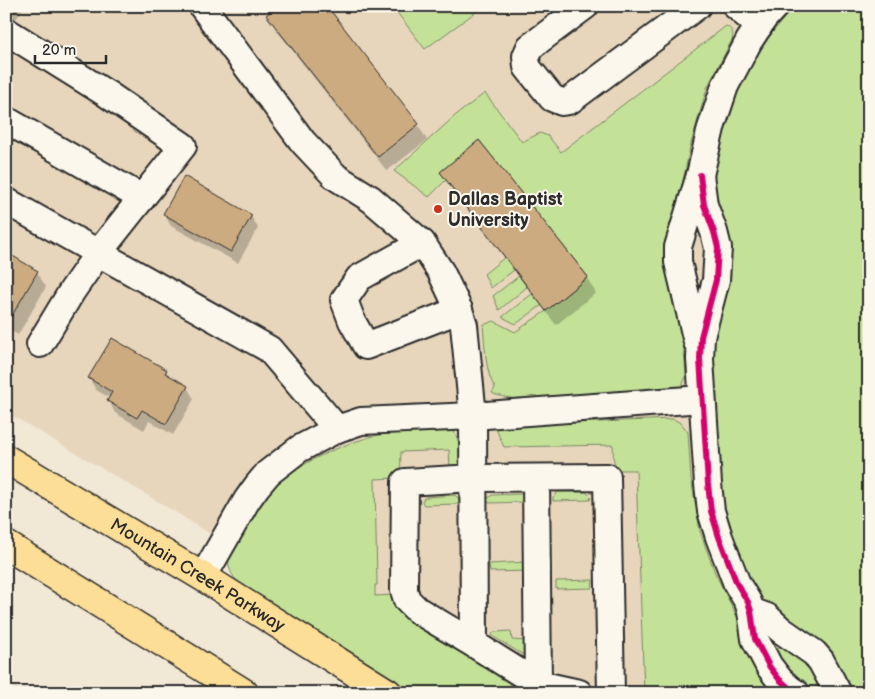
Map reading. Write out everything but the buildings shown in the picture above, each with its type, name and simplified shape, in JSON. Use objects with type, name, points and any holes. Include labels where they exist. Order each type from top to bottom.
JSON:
[{"type":"main road","name":"Mountain Creek Parkway","points":[[6,458],[203,577],[388,693]]},
{"type":"main road","points":[[6,545],[244,693]]},
{"type":"street","points":[[202,6],[303,142],[336,177],[371,199],[422,243],[441,272],[459,310],[464,325],[473,416],[474,644]]},
{"type":"street","points":[[585,6],[530,47],[526,56],[527,66],[552,98],[562,102],[570,101],[697,6]]},
{"type":"street","points":[[736,6],[759,26]]},
{"type":"street","points":[[700,360],[694,324],[678,262],[678,247],[700,175],[711,128],[726,86],[735,66],[759,26],[775,6]]},
{"type":"street","points":[[6,31],[107,94],[183,146],[99,252],[72,291],[40,344]]},
{"type":"street","points":[[6,120],[142,198]]},
{"type":"street","points":[[700,175],[704,205],[718,248],[716,280],[701,337],[700,360],[711,510],[737,584],[748,602],[755,639],[769,666],[779,679],[796,693]]},
{"type":"street","points":[[6,200],[269,349],[336,429]]},
{"type":"street","points":[[422,243],[359,278],[344,300],[352,321],[366,346],[459,310]]},
{"type":"street","points":[[203,577],[247,500],[263,480],[285,459],[299,449],[336,429],[361,421],[473,416],[702,399]]},
{"type":"street","points":[[579,693],[538,684],[417,610],[407,600],[404,590],[405,482],[474,478],[606,477],[611,693]]},
{"type":"street","points":[[536,478],[538,684]]},
{"type":"street","points":[[751,611],[766,617],[814,653],[821,661],[838,693]]},
{"type":"shaded area","name":"Dallas Baptist University","points":[[6,6],[869,6],[869,693],[480,693],[6,412]]},
{"type":"green space","points":[[392,6],[484,6],[425,49]]},
{"type":"green space","points":[[795,6],[869,6],[869,693],[850,693],[761,602],[747,577],[727,524],[721,497],[713,359],[712,179],[723,131],[740,86],[764,44]]},
{"type":"green space","points":[[726,26],[732,31],[732,40],[707,88],[690,147],[673,230],[686,374],[681,386],[670,393],[515,399],[492,393],[495,388],[487,366],[483,325],[494,321],[515,332],[546,311],[588,277],[479,140],[440,172],[446,180],[429,197],[394,171],[456,115],[485,93],[522,142],[540,133],[548,136],[561,152]]},
{"type":"green space","points":[[505,257],[514,270],[491,288],[484,274]]},
{"type":"green space","points":[[519,276],[527,287],[499,310],[493,296]]},
{"type":"green space","points":[[532,294],[542,305],[516,324],[502,317]]},
{"type":"green space","points":[[673,419],[681,423],[688,432],[691,478],[700,531],[715,573],[757,656],[779,693],[644,693],[636,470],[620,470],[615,465],[613,445],[504,447],[496,429],[499,426]]},
{"type":"green space","points":[[453,430],[460,449],[457,469],[450,468],[449,450],[401,452],[398,475],[395,478],[375,479],[377,585],[375,585],[375,596],[394,595],[535,693],[412,693],[343,647],[240,584],[230,571],[230,553],[256,508],[277,483],[306,463],[339,447],[373,436],[404,431]]},
{"type":"green space","points":[[558,492],[586,492],[591,497],[590,500],[553,501],[553,497]]},
{"type":"green space","points":[[521,494],[524,496],[525,502],[487,502],[488,498],[492,495]]},
{"type":"green space","points":[[455,495],[461,501],[459,504],[424,505],[422,502],[427,497]]},
{"type":"green space","points":[[527,562],[527,571],[490,572],[489,564]]},
{"type":"green space","points":[[593,580],[592,588],[556,589],[556,581]]},
{"type":"green space","points":[[511,631],[512,640],[527,641],[525,656],[492,634],[494,632]]},
{"type":"green space","points":[[777,648],[789,649],[810,666],[816,679],[815,690],[801,689],[775,651]]},
{"type":"cycle path","points":[[700,175],[704,205],[718,248],[716,280],[701,337],[700,359],[711,511],[737,584],[748,602],[755,639],[769,666],[779,679],[796,693]]},
{"type":"place","name":"Dallas Baptist University","points":[[438,209]]}]
